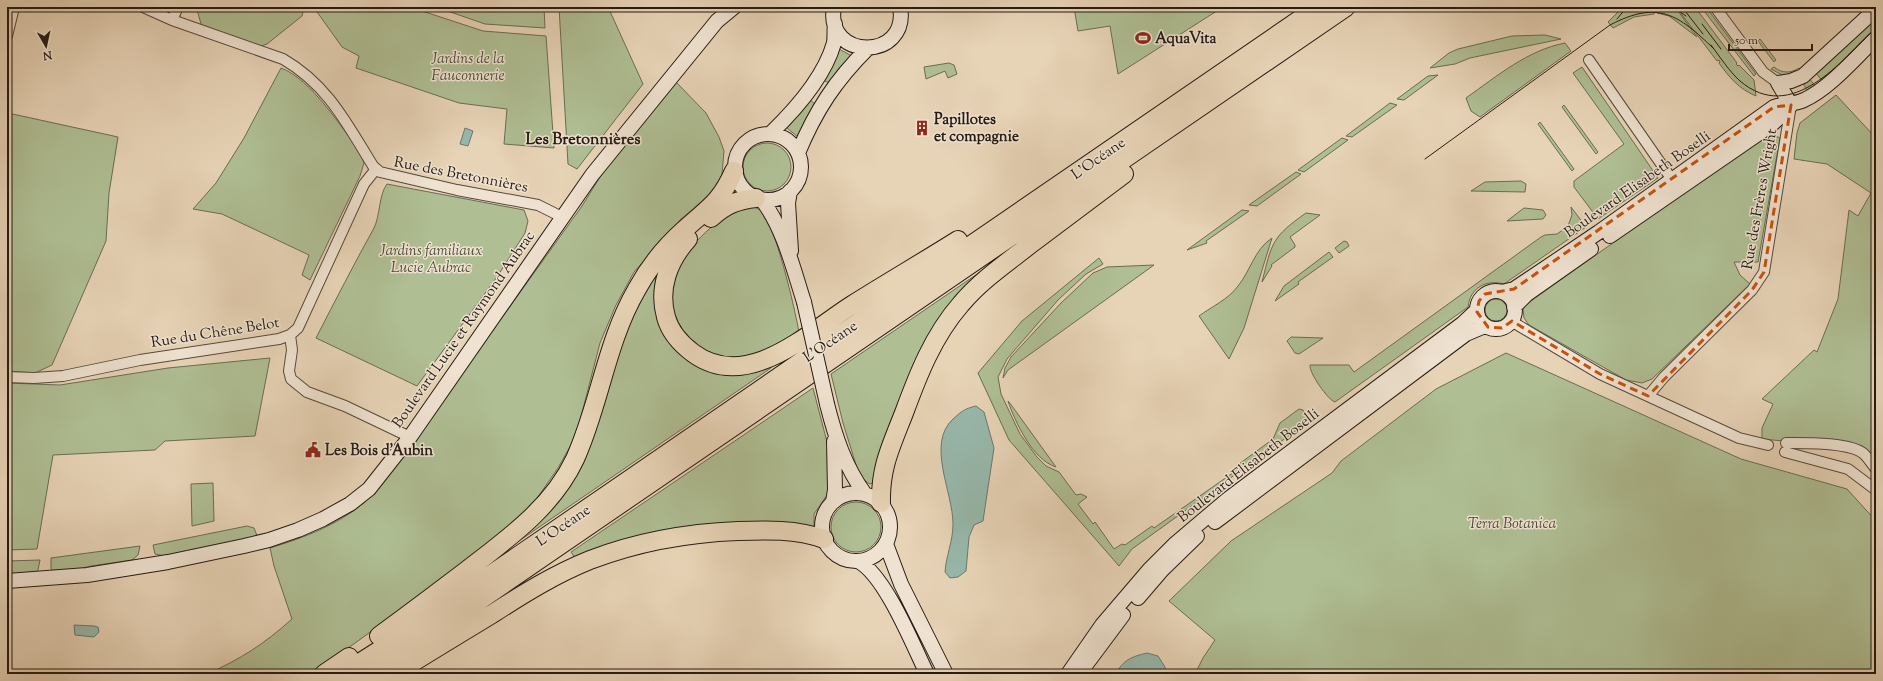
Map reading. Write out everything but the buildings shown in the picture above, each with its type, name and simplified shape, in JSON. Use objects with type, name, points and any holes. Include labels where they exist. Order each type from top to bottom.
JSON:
[{"type":"highway","name":"L’Océane","points":[[342,674],[400,636],[1318,7]]},
{"type":"highway","name":"L’Océane","points":[[372,674],[1346,7]]},
{"type":"highway","points":[[881,504],[881,484],[883,472],[914,386],[938,335],[961,304],[978,287],[1011,260],[1145,157],[1199,119],[1211,100]]},
{"type":"highway","points":[[324,674],[402,620],[530,520],[547,502],[566,476],[582,443],[589,425],[616,334],[637,288],[661,253],[683,230],[718,200],[734,171]]},
{"type":"highway","points":[[759,199],[741,200],[732,203],[724,207],[698,229],[676,253],[663,288],[662,299],[664,311],[676,337],[684,346],[701,359],[723,366],[752,364],[778,354],[838,314],[988,222],[1015,215]]},
{"type":"highway","points":[[394,674],[541,584],[577,566],[614,552],[651,542],[682,536],[729,532],[794,532],[824,539]]},
{"type":"street","points":[[7,36],[14,7]]},
{"type":"street","name":"Rue des Bretonnières","points":[[143,7],[172,20],[283,59],[298,67],[311,78],[338,108],[376,169],[384,175],[538,205],[562,217]]},
{"type":"street","points":[[172,20],[178,7]]},
{"type":"street","points":[[831,12],[841,36],[847,42],[855,46],[868,48],[882,45],[894,35],[901,21],[900,7]]},
{"type":"street","points":[[1715,7],[1764,72],[1778,83],[1791,105]]},
{"type":"street","name":"Boulevard Lucie et Raymond Aubrac","points":[[7,581],[87,575],[168,562],[269,540],[323,519],[350,504],[368,489],[410,436],[562,217],[611,150],[728,9]]},
{"type":"street","points":[[1778,83],[1791,81],[1803,76],[1876,9]]},
{"type":"street","points":[[771,133],[793,111],[811,87],[827,59],[834,42],[831,12]]},
{"type":"street","name":"Boulevard Elisabeth Boselli","points":[[1513,314],[1528,292],[1675,184],[1774,107],[1780,104],[1791,105],[1804,100],[1823,88],[1876,38]]},
{"type":"street","points":[[798,153],[810,123],[826,97],[845,71],[868,48]]},
{"type":"street","points":[[1589,60],[1675,184]]},
{"type":"street","name":"Rue des Frères Wright","points":[[1648,396],[1664,377],[1752,290],[1764,272],[1791,105]]},
{"type":"street","points":[[759,199],[778,198],[790,191],[800,176],[801,162],[798,153],[789,141],[781,136],[771,133],[755,136],[742,146],[736,155],[734,171],[737,181],[743,190],[759,199],[768,208],[792,261],[804,302],[833,429],[852,474],[865,494]]},
{"type":"street","name":"Rue du Chêne Belot","points":[[7,377],[34,378],[63,376],[155,358],[279,339],[290,335],[298,328],[364,184],[376,169]]},
{"type":"street","name":"Boulevard Elisabeth Boselli","points":[[1502,292],[1514,289],[1675,184]]},
{"type":"street","points":[[790,191],[788,203],[792,261]]},
{"type":"street","points":[[1491,291],[1502,292],[1510,298],[1513,314],[1506,326],[1492,328],[1485,326],[1480,320],[1477,310],[1480,299],[1484,294],[1491,291]]},
{"type":"street","name":"Boulevard Elisabeth Boselli","points":[[1068,674],[1102,625],[1149,570],[1176,543],[1228,499],[1466,321],[1477,310]]},
{"type":"street","points":[[1513,314],[1600,374],[1739,438],[1768,445]]},
{"type":"street","points":[[1079,674],[1116,622],[1162,570],[1201,532],[1466,334],[1485,326]]},
{"type":"street","points":[[290,335],[292,350],[289,371],[292,379],[307,392],[345,406],[410,436]]},
{"type":"street","points":[[833,429],[836,483],[833,502]]},
{"type":"street","points":[[1876,469],[1864,454],[1853,449],[1800,443],[1786,448],[1848,468],[1876,490]]},
{"type":"street","points":[[849,494],[865,494],[874,497],[881,504],[890,521],[890,530],[886,544],[872,557],[858,561],[849,560],[836,554],[829,547],[824,539],[822,529],[823,519],[833,502],[849,494]]},
{"type":"street","points":[[886,544],[901,584],[946,674]]},
{"type":"street","points":[[858,561],[868,568],[888,595],[927,674]]},
{"type":"highlighted area","points":[[1791,105],[1764,272],[1752,290],[1648,396],[1600,374],[1512,321],[1502,328],[1488,327],[1477,312],[1479,301],[1485,294],[1514,289],[1774,107]]},
{"type":"green space","points":[[233,7],[304,7],[302,16],[267,44],[261,46],[202,27],[197,10]]},
{"type":"green space","name":"Jardins de la Fauconnerie","points":[[316,7],[410,7],[483,31],[546,36],[554,148],[504,144],[507,109],[459,103],[356,68],[359,56],[342,47],[315,9]]},
{"type":"green space","points":[[436,7],[544,7],[545,28],[485,24]]},
{"type":"green space","points":[[559,7],[608,7],[643,84],[577,169],[568,164]]},
{"type":"green space","name":"AquaVita","points":[[1074,7],[1223,7],[1118,74],[1110,26],[1078,31]]},
{"type":"green space","points":[[1623,7],[1656,7],[1654,14],[1634,17],[1613,28],[1608,22]]},
{"type":"green space","points":[[1659,7],[1675,7],[1697,37],[1669,16],[1657,13]]},
{"type":"green space","points":[[1676,7],[1695,7],[1737,63],[1736,64],[1738,66],[1739,65],[1754,80],[1756,96],[1744,90],[1731,78],[1719,63],[1719,60],[1717,61]]},
{"type":"green space","points":[[1701,7],[1706,7],[1756,74],[1754,76]]},
{"type":"green space","points":[[1876,15],[1876,34],[1824,83],[1815,72],[1819,71]]},
{"type":"green space","points":[[1545,35],[1561,39],[1470,58],[1455,64],[1430,68],[1449,53],[1458,49],[1512,36]]},
{"type":"green space","points":[[1760,39],[1776,60],[1774,62],[1758,41]]},
{"type":"green space","points":[[1565,43],[1571,51],[1480,117],[1471,111],[1466,98],[1489,81],[1538,51]]},
{"type":"green space","points":[[839,49],[852,56],[839,68],[829,83],[823,80]]},
{"type":"green space","points":[[949,63],[954,65],[957,74],[948,78],[945,71],[926,79],[924,67]]},
{"type":"green space","points":[[1582,67],[1658,178],[1598,219],[1574,187],[1574,181],[1624,144],[1573,73]]},
{"type":"green space","points":[[1774,67],[1784,72],[1790,72],[1799,68],[1802,71],[1784,76],[1771,69]]},
{"type":"green space","points":[[281,68],[292,74],[315,93],[361,154],[364,163],[360,176],[310,280],[302,275],[309,255],[222,214],[193,209],[216,183],[244,138]]},
{"type":"green space","points":[[1438,75],[1404,100],[1397,99],[1428,76]]},
{"type":"green space","points":[[1808,77],[1817,88],[1807,91],[1803,83]]},
{"type":"green space","points":[[676,82],[706,113],[719,137],[724,151],[722,174],[718,188],[681,219],[634,272],[616,305],[600,343],[576,436],[558,468],[535,501],[511,525],[426,592],[312,674],[207,674],[231,663],[252,650],[292,619],[274,566],[270,548],[295,540],[332,524],[355,510],[376,491],[392,471],[582,206],[610,161]]},
{"type":"green space","points":[[1836,95],[1876,138],[1876,469],[1848,447],[1762,439],[1762,428],[1773,404],[1762,399],[1814,350],[1817,352],[1838,299],[1849,210],[1858,216],[1871,193],[1827,164],[1794,159],[1797,133],[1800,123]]},
{"type":"green space","points":[[810,100],[815,104],[798,137],[787,128]]},
{"type":"green space","points":[[1390,103],[1397,105],[1352,137],[1346,136]]},
{"type":"green space","points":[[1564,105],[1598,152],[1596,154],[1562,107]]},
{"type":"green space","points":[[8,113],[118,137],[109,193],[106,241],[52,365],[35,373],[7,371]]},
{"type":"green space","points":[[1540,122],[1574,169],[1572,171],[1538,124]]},
{"type":"green space","points":[[1768,133],[1780,138],[1758,262],[1734,262],[1740,275],[1750,284],[1652,379],[1642,383],[1626,380],[1529,325],[1524,318],[1523,309],[1529,296],[1531,301]]},
{"type":"green space","points":[[1342,138],[1348,140],[1304,172],[1298,170]]},
{"type":"green space","points":[[767,143],[776,145],[784,150],[789,158],[791,167],[789,176],[784,184],[776,189],[767,191],[758,189],[750,184],[745,176],[743,167],[745,158],[750,150],[758,145]]},
{"type":"green space","points":[[1296,172],[1301,174],[1257,206],[1249,205]]},
{"type":"green space","points":[[1521,181],[1526,184],[1525,192],[1471,191],[1485,182]]},
{"type":"green space","name":"Jardins familiaux Lucie Aubrac","points":[[387,184],[524,210],[528,221],[525,233],[497,277],[417,386],[316,338],[374,228],[382,193]]},
{"type":"green space","points":[[736,206],[754,207],[760,210],[766,217],[784,267],[799,332],[763,352],[739,358],[722,357],[706,353],[694,344],[684,333],[677,320],[673,305],[672,289],[675,272],[685,254],[701,236]]},
{"type":"green space","points":[[1571,207],[1586,227],[1504,284],[1491,283],[1480,286],[1469,300],[1468,307],[1335,402],[1320,386],[1312,374],[1310,365],[1349,365],[1354,372],[1541,237],[1545,235],[1557,234],[1568,226],[1572,215]]},
{"type":"green space","points":[[1524,208],[1543,210],[1546,215],[1543,219],[1507,221]]},
{"type":"green space","points":[[1242,210],[1249,211],[1206,241],[1207,243],[1187,250]]},
{"type":"green space","points":[[1306,213],[1320,215],[1290,237],[1295,247],[1271,265],[1272,266],[1262,282],[1268,258],[1275,242],[1286,228]]},
{"type":"green space","points":[[1272,238],[1244,328],[1229,359],[1199,316],[1225,299],[1234,291],[1261,248]]},
{"type":"green space","points":[[1344,241],[1347,242],[1349,246],[1339,253],[1335,248]]},
{"type":"green space","points":[[1021,244],[965,293],[873,483],[870,484],[862,477],[857,468],[843,423],[831,374]]},
{"type":"green space","points":[[1329,252],[1333,257],[1298,282],[1299,284],[1275,301],[1284,286]]},
{"type":"green space","points":[[1099,258],[1103,264],[1086,274],[1058,300],[1007,359],[998,377],[1001,394],[1020,434],[1037,457],[1046,466],[1059,472],[1076,495],[1081,494],[1087,497],[1078,504],[1093,524],[1095,522],[1114,549],[1122,544],[1125,545],[1152,526],[1154,528],[1237,470],[1235,467],[1273,439],[1280,423],[1299,409],[1303,410],[1308,422],[1132,549],[1119,566],[1009,440],[978,373],[1022,321]]},
{"type":"green space","points":[[658,263],[658,285],[693,360],[770,366],[771,368],[481,567],[549,507],[625,321]]},
{"type":"green space","points":[[1154,265],[1008,370],[1003,378],[1005,368],[1011,357],[1061,303],[1093,273],[1107,267]]},
{"type":"green space","points":[[1496,299],[1504,302],[1507,310],[1504,318],[1496,321],[1488,318],[1485,310],[1488,302]]},
{"type":"green space","points":[[1291,337],[1323,338],[1299,354],[1295,353],[1287,341]]},
{"type":"green space","name":"Terra Botanica","points":[[1506,353],[1741,459],[1847,489],[1876,521],[1876,674],[1195,674],[1203,658],[1215,640],[1169,601],[1231,541],[1332,473],[1341,461],[1436,389]]},
{"type":"green space","points":[[270,358],[255,436],[165,441],[155,450],[53,455],[37,549],[7,550],[7,383],[60,385],[168,368]]},
{"type":"green space","points":[[813,388],[827,442],[831,489],[814,514],[814,530],[797,527],[577,561],[571,552]]},
{"type":"green space","points":[[1008,401],[1056,467],[1040,457],[1033,449],[1020,429]]},
{"type":"green space","points":[[213,483],[214,521],[192,526],[191,484]]},
{"type":"green space","points":[[856,502],[866,504],[874,509],[879,517],[881,527],[879,537],[874,545],[866,550],[856,552],[846,550],[838,545],[833,537],[831,527],[833,517],[838,509],[846,504]]},
{"type":"green space","points":[[247,526],[254,528],[258,538],[164,556],[155,554],[153,545]]},
{"type":"green space","points":[[140,546],[138,555],[132,560],[91,566],[70,572],[54,572],[51,569],[51,558]]},
{"type":"green space","points":[[40,560],[38,570],[34,574],[7,576],[7,561]]},
{"type":"water","points":[[465,128],[473,131],[468,146],[460,144]]},
{"type":"water","points":[[976,406],[984,412],[994,448],[983,521],[974,525],[969,537],[966,571],[958,577],[950,578],[945,572],[953,524],[952,511],[941,455],[942,441],[945,429],[953,419],[963,411]]},
{"type":"water","points":[[74,625],[98,627],[99,632],[94,637],[75,635]]},
{"type":"water","points":[[1147,653],[1158,656],[1165,667],[1166,674],[1115,674],[1121,665],[1128,660]]},
{"type":"tram line","points":[[1617,19],[1627,7]]},
{"type":"tram line","points":[[1673,7],[1686,16]]},
{"type":"tram line","points":[[1682,7],[1703,34]]},
{"type":"tram line","points":[[1425,159],[1610,25],[1627,17],[1641,13],[1655,12],[1666,14],[1678,19],[1689,27],[1714,49]]},
{"type":"tram line","points":[[1702,24],[1721,49]]},
{"type":"tram line","points":[[1711,45],[1740,81],[1759,93],[1778,96],[1797,92],[1814,83],[1831,71],[1876,28]]},
{"type":"place","name":"AquaVita","points":[[1143,38]]},
{"type":"place","name":"Papillotes et compagnie","points":[[922,128]]},
{"type":"place","name":"Les Bois d’Aubin","points":[[313,450]]},
{"type":"district","name":"Les Bretonnières","points":[[583,138]]}]
